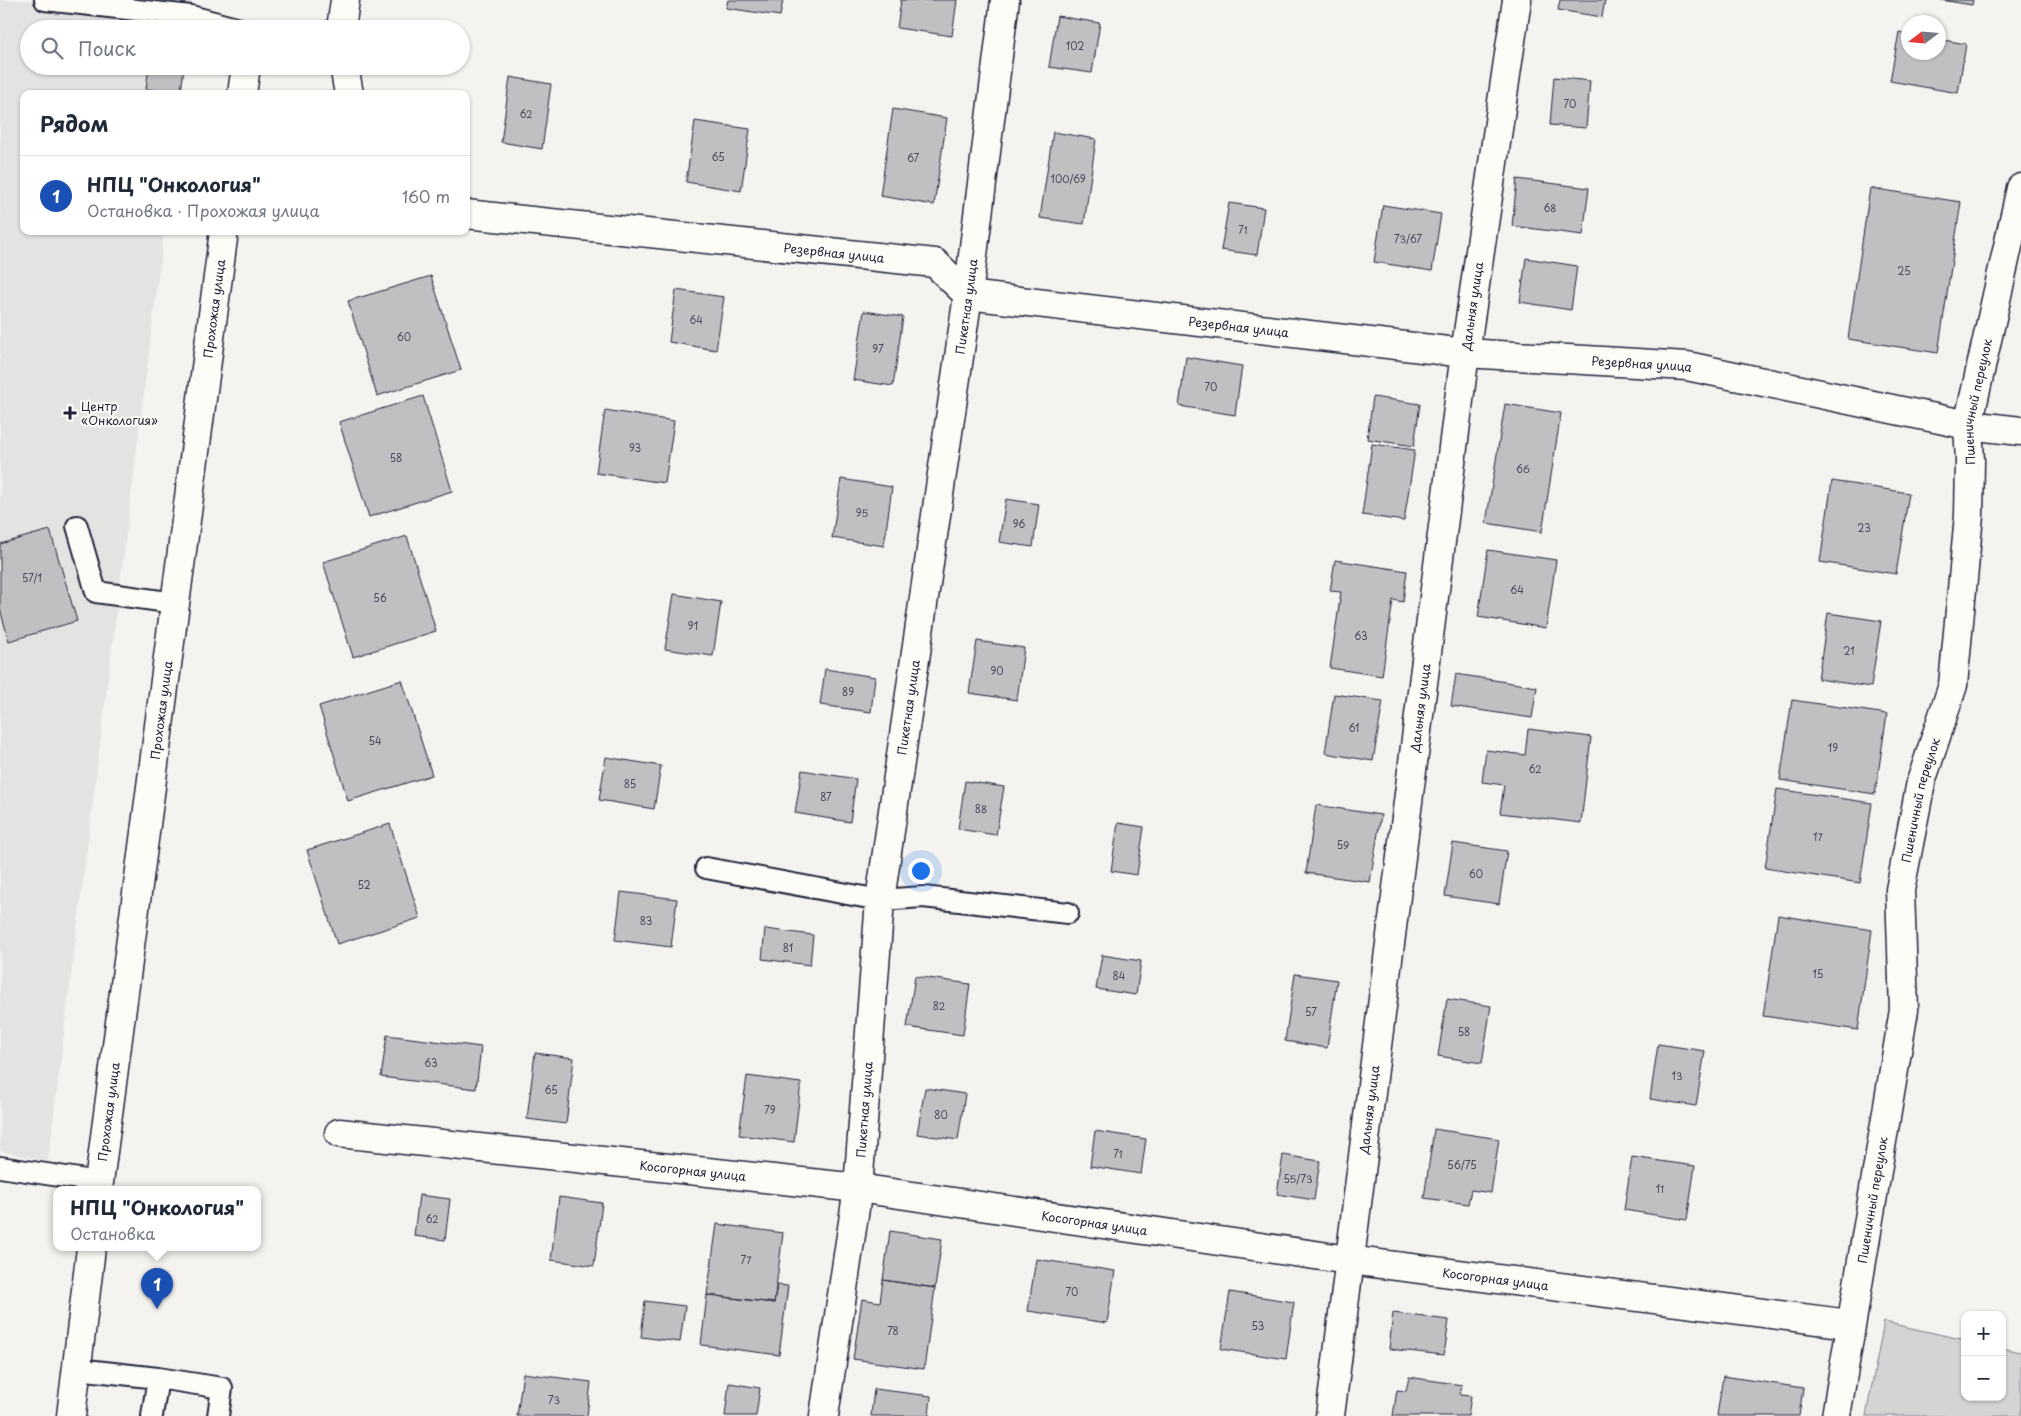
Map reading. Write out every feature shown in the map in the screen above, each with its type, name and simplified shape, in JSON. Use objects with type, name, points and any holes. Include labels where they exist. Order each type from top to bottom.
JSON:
[{"type":"street","points":[[342,20],[345,0]]},
{"type":"street","name":"Пикетная улица","points":[[824,1416],[858,1188],[880,900],[968,295],[1005,0]]},
{"type":"street","name":"Дальняя улица","points":[[1330,1416],[1465,353],[1517,0]]},
{"type":"street","points":[[243,90],[245,75]]},
{"type":"street","points":[[346,75],[348,90]]},
{"type":"street","name":"Пшеничный переулок","points":[[1836,1416],[1904,1010],[1900,890],[1921,782],[1953,685],[1969,516],[1970,461],[1968,425],[2021,188]]},
{"type":"street","name":"Резервная улица","points":[[470,214],[935,263],[968,295],[1465,353],[1687,366],[1968,425],[2021,431]]},
{"type":"street","name":"Прохожая улица","points":[[99,1186],[223,235]]},
{"type":"street","name":"Косогорная улица","points":[[339,1133],[858,1188],[1349,1260],[1850,1324]]},
{"type":"street","points":[[71,1416],[91,1251]]},
{"type":"lane","points":[[45,0],[192,16],[207,20]]},
{"type":"lane","points":[[77,526],[96,592],[175,603]]},
{"type":"lane","points":[[706,868],[880,900],[923,897],[1068,913]]},
{"type":"lane","points":[[0,1167],[99,1186]]},
{"type":"lane","points":[[77,1369],[158,1378],[222,1388],[218,1416]]},
{"type":"lane","points":[[152,1416],[158,1378]]},
{"type":"shaded area","name":"Центр «Онкология»","points":[[0,0],[192,0],[191,20],[20,20],[20,75],[183,75],[181,90],[20,90],[20,235],[164,235],[48,1161],[0,1151]]},
{"type":"shaded area","points":[[1884,1322],[1961,1339],[1961,1401],[2006,1401],[2006,1349],[2021,1352],[2021,1416],[1866,1416]]},
{"type":"building","points":[[728,0],[783,0],[780,16],[726,8]]},
{"type":"building","points":[[901,0],[957,0],[952,36],[897,28]]},
{"type":"building","points":[[1560,0],[1605,0],[1602,17],[1558,10]]},
{"type":"building","points":[[1941,0],[1973,0],[1972,5]]},
{"type":"building","points":[[1057,16],[1100,23],[1092,73],[1049,67]]},
{"type":"building","points":[[1899,32],[1901,32],[1901,60],[1946,60],[1946,40],[1966,44],[1958,93],[1890,81]]},
{"type":"building","points":[[148,75],[183,75],[181,90],[146,89]]},
{"type":"building","points":[[510,77],[551,84],[542,149],[501,142]]},
{"type":"building","points":[[1554,77],[1590,81],[1586,128],[1550,125]]},
{"type":"building","points":[[893,109],[947,118],[934,205],[880,196]]},
{"type":"building","points":[[695,121],[750,129],[741,191],[686,182]]},
{"type":"building","points":[[1053,132],[1096,139],[1084,224],[1040,218]]},
{"type":"building","points":[[1517,179],[1589,188],[1583,235],[1512,226]]},
{"type":"building","points":[[1870,188],[1961,202],[1938,353],[1848,339]]},
{"type":"building","points":[[1229,203],[1264,208],[1257,255],[1221,250]]},
{"type":"building","points":[[1383,205],[1441,214],[1432,271],[1374,262]]},
{"type":"building","points":[[1526,258],[1577,266],[1571,310],[1520,302]]},
{"type":"building","points":[[431,276],[461,370],[377,396],[348,301]]},
{"type":"building","points":[[676,290],[724,297],[716,350],[669,342]]},
{"type":"building","points":[[864,311],[903,317],[893,386],[853,380]]},
{"type":"building","points":[[1186,357],[1242,366],[1235,415],[1179,406]]},
{"type":"building","points":[[423,396],[452,491],[369,517],[339,422]]},
{"type":"building","points":[[1373,397],[1420,404],[1414,446],[1367,439]]},
{"type":"building","points":[[1505,404],[1561,413],[1542,532],[1486,523]]},
{"type":"building","points":[[605,410],[674,421],[665,483],[596,473]]},
{"type":"building","points":[[1372,444],[1415,450],[1404,521],[1362,515]]},
{"type":"building","points":[[841,479],[892,487],[884,546],[832,538]]},
{"type":"building","points":[[1832,481],[1909,493],[1896,574],[1820,562]]},
{"type":"building","points":[[1006,499],[1039,504],[1033,547],[999,542]]},
{"type":"building","points":[[50,530],[77,621],[9,641],[0,609],[0,544]]},
{"type":"building","points":[[407,536],[436,631],[353,657],[323,562]]},
{"type":"building","points":[[1488,550],[1556,560],[1546,628],[1478,617]]},
{"type":"building","points":[[1335,560],[1407,571],[1403,602],[1393,600],[1382,676],[1330,668],[1341,592],[1330,591]]},
{"type":"building","points":[[674,594],[721,602],[713,656],[665,649]]},
{"type":"building","points":[[1828,613],[1881,621],[1871,687],[1818,679]]},
{"type":"building","points":[[977,641],[1024,648],[1017,700],[969,693]]},
{"type":"building","points":[[825,669],[875,677],[871,712],[820,705]]},
{"type":"building","points":[[1456,674],[1537,687],[1532,718],[1451,706]]},
{"type":"building","points":[[402,680],[432,775],[348,801],[319,706]]},
{"type":"building","points":[[1334,694],[1383,701],[1373,761],[1325,753]]},
{"type":"building","points":[[1792,700],[1887,714],[1875,794],[1780,780]]},
{"type":"building","points":[[1528,729],[1591,737],[1581,823],[1500,813],[1504,785],[1482,782],[1486,750],[1525,755]]},
{"type":"building","points":[[606,757],[661,766],[654,809],[599,800]]},
{"type":"building","points":[[802,770],[856,779],[850,822],[795,813]]},
{"type":"building","points":[[965,781],[1004,787],[996,835],[958,829]]},
{"type":"building","points":[[1777,789],[1872,803],[1860,883],[1765,868]]},
{"type":"building","points":[[1316,805],[1381,815],[1370,882],[1306,873]]},
{"type":"building","points":[[1118,823],[1144,827],[1137,875],[1111,871]]},
{"type":"building","points":[[390,824],[420,918],[337,944],[307,850]]},
{"type":"building","points":[[1453,843],[1507,851],[1499,904],[1445,896]]},
{"type":"building","points":[[621,892],[677,899],[671,947],[615,940]]},
{"type":"building","points":[[1778,915],[1872,930],[1858,1030],[1763,1016]]},
{"type":"building","points":[[765,929],[813,935],[810,965],[762,959]]},
{"type":"building","points":[[1102,955],[1141,961],[1136,995],[1096,989]]},
{"type":"building","points":[[1295,974],[1337,980],[1327,1048],[1285,1041]]},
{"type":"building","points":[[915,976],[970,984],[963,1035],[907,1027]]},
{"type":"building","points":[[1447,999],[1491,1006],[1482,1063],[1438,1056]]},
{"type":"building","points":[[387,1035],[481,1047],[476,1089],[381,1077]]},
{"type":"building","points":[[1658,1044],[1705,1051],[1696,1106],[1650,1099]]},
{"type":"building","points":[[535,1053],[574,1058],[566,1124],[527,1119]]},
{"type":"building","points":[[747,1076],[801,1083],[794,1142],[739,1135]]},
{"type":"building","points":[[925,1088],[965,1094],[958,1140],[917,1134]]},
{"type":"building","points":[[1434,1129],[1499,1139],[1491,1193],[1471,1190],[1468,1204],[1424,1198]]},
{"type":"building","points":[[1095,1131],[1146,1139],[1141,1174],[1090,1166]]},
{"type":"building","points":[[1283,1155],[1320,1161],[1314,1200],[1277,1194]]},
{"type":"building","points":[[1632,1157],[1695,1166],[1687,1220],[1624,1210]]},
{"type":"building","points":[[419,1195],[450,1199],[445,1240],[414,1236]]},
{"type":"building","points":[[559,1197],[602,1203],[594,1266],[551,1260]]},
{"type":"building","points":[[717,1224],[783,1233],[774,1303],[707,1295]]},
{"type":"building","points":[[890,1231],[942,1239],[935,1288],[883,1280]]},
{"type":"building","points":[[1036,1259],[1115,1271],[1107,1323],[1028,1311]]},
{"type":"building","points":[[883,1280],[935,1288],[924,1369],[853,1359],[862,1299],[880,1302]]},
{"type":"building","points":[[777,1285],[788,1286],[779,1355],[701,1345],[707,1295],[774,1303]]},
{"type":"building","points":[[1230,1292],[1294,1302],[1286,1359],[1221,1349]]},
{"type":"building","points":[[645,1301],[685,1306],[680,1342],[641,1337]]},
{"type":"building","points":[[1393,1313],[1449,1320],[1444,1355],[1389,1349]]},
{"type":"building","points":[[523,1373],[591,1382],[587,1416],[517,1416]]},
{"type":"building","points":[[1723,1376],[1803,1388],[1799,1416],[1717,1416]]},
{"type":"building","points":[[1409,1377],[1462,1385],[1460,1395],[1471,1396],[1468,1416],[1393,1416],[1397,1390],[1406,1391]]},
{"type":"building","points":[[729,1383],[760,1388],[756,1416],[725,1416]]},
{"type":"building","points":[[874,1389],[931,1396],[929,1416],[871,1416]]},
{"type":"place","name":"Центр «Онкология»","points":[[70,413]]},
{"type":"place","name":"НПЦ \"Онкология\"","points":[[157,1309]]}]
